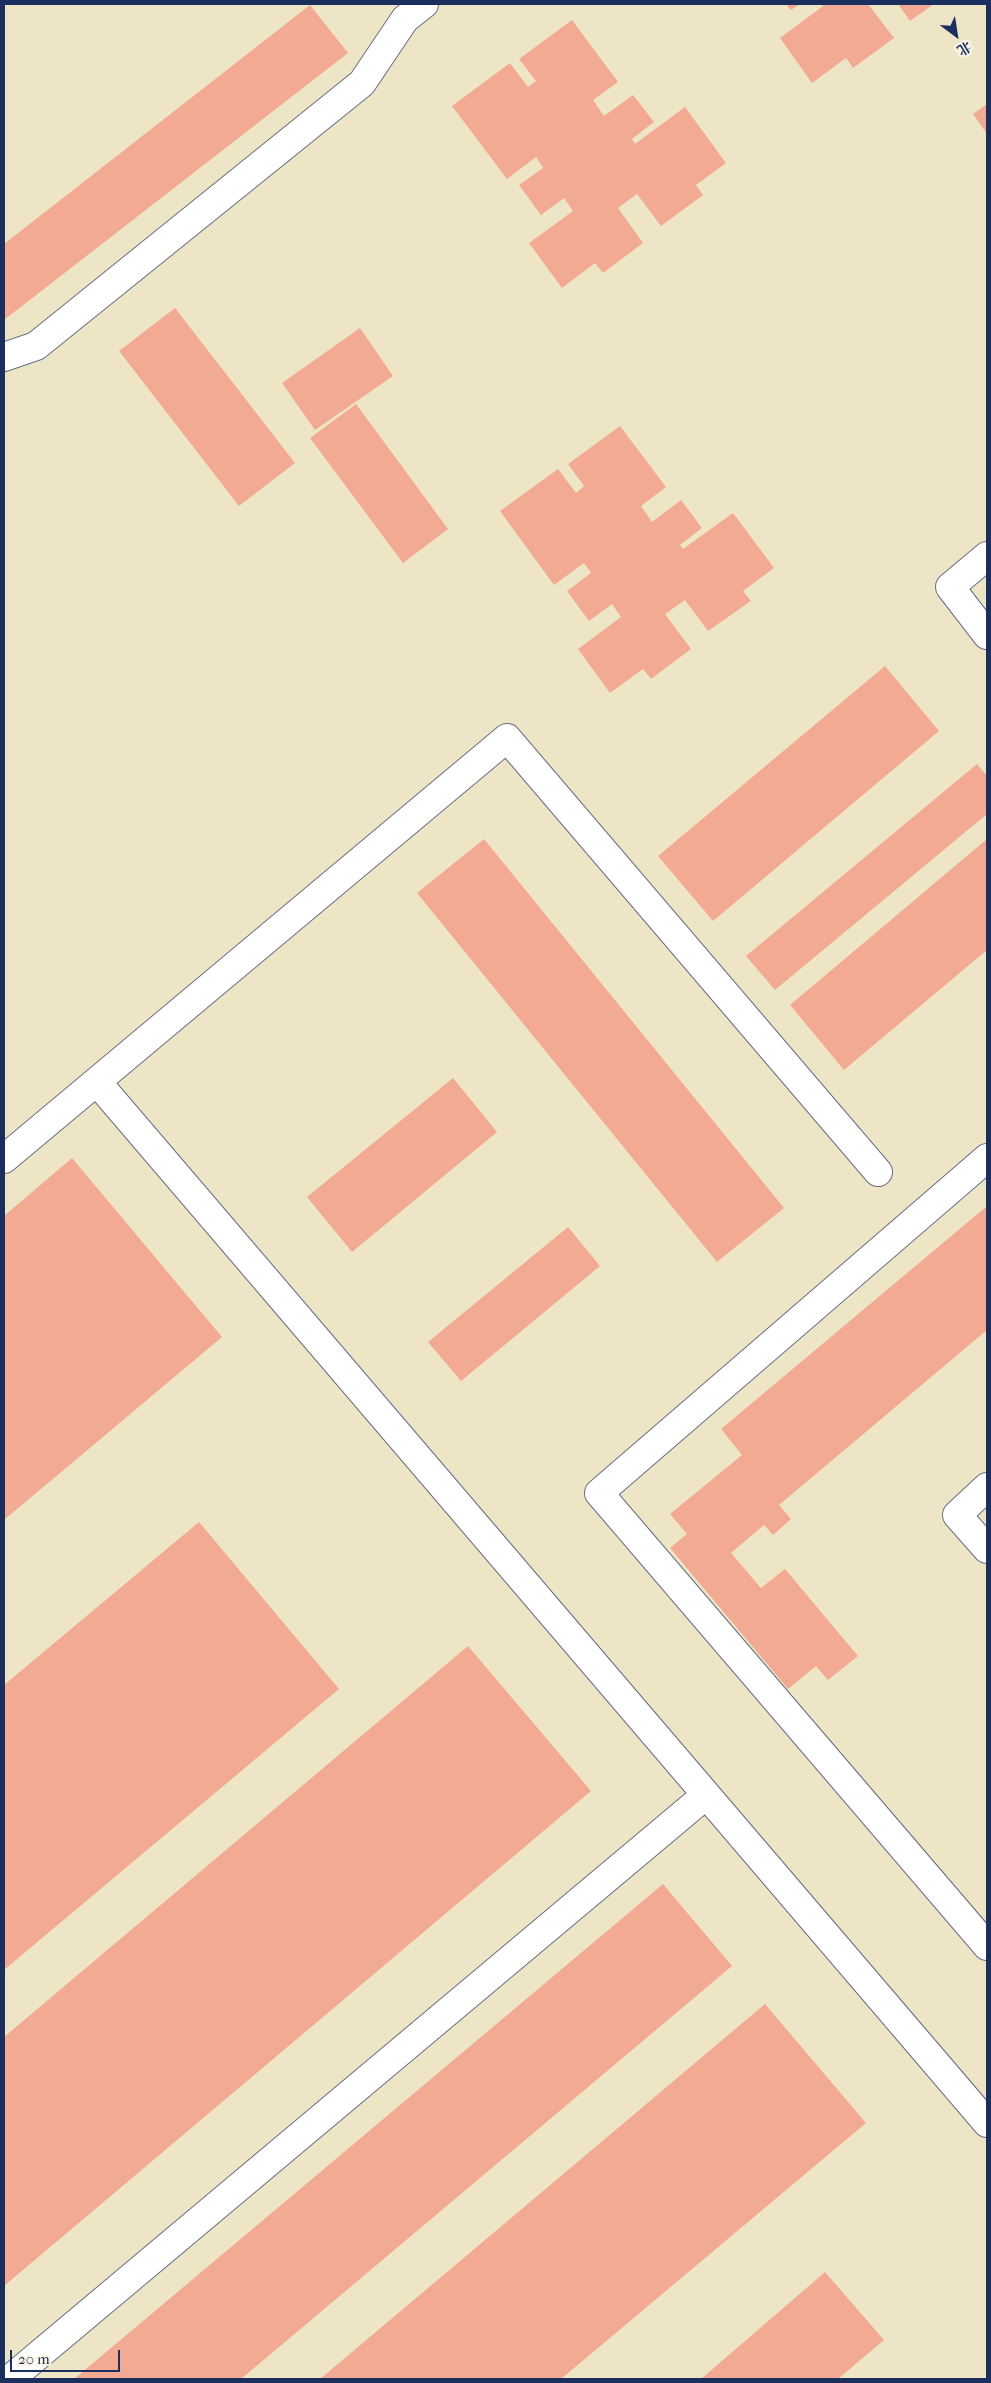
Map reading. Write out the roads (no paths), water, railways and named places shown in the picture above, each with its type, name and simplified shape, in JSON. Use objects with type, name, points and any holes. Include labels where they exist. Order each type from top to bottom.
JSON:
[{"type":"street","points":[[4,357],[36,346],[362,83],[407,9]]},
{"type":"street","points":[[987,556],[950,587],[987,635]]},
{"type":"street","points":[[4,1159],[507,738],[878,1172]]},
{"type":"street","points":[[97,1082],[987,2124]]},
{"type":"street","points":[[987,1158],[599,1493],[987,1946]]},
{"type":"street","points":[[987,1487],[957,1515],[987,1549]]},
{"type":"street","points":[[10,2379],[706,1795]]}]
